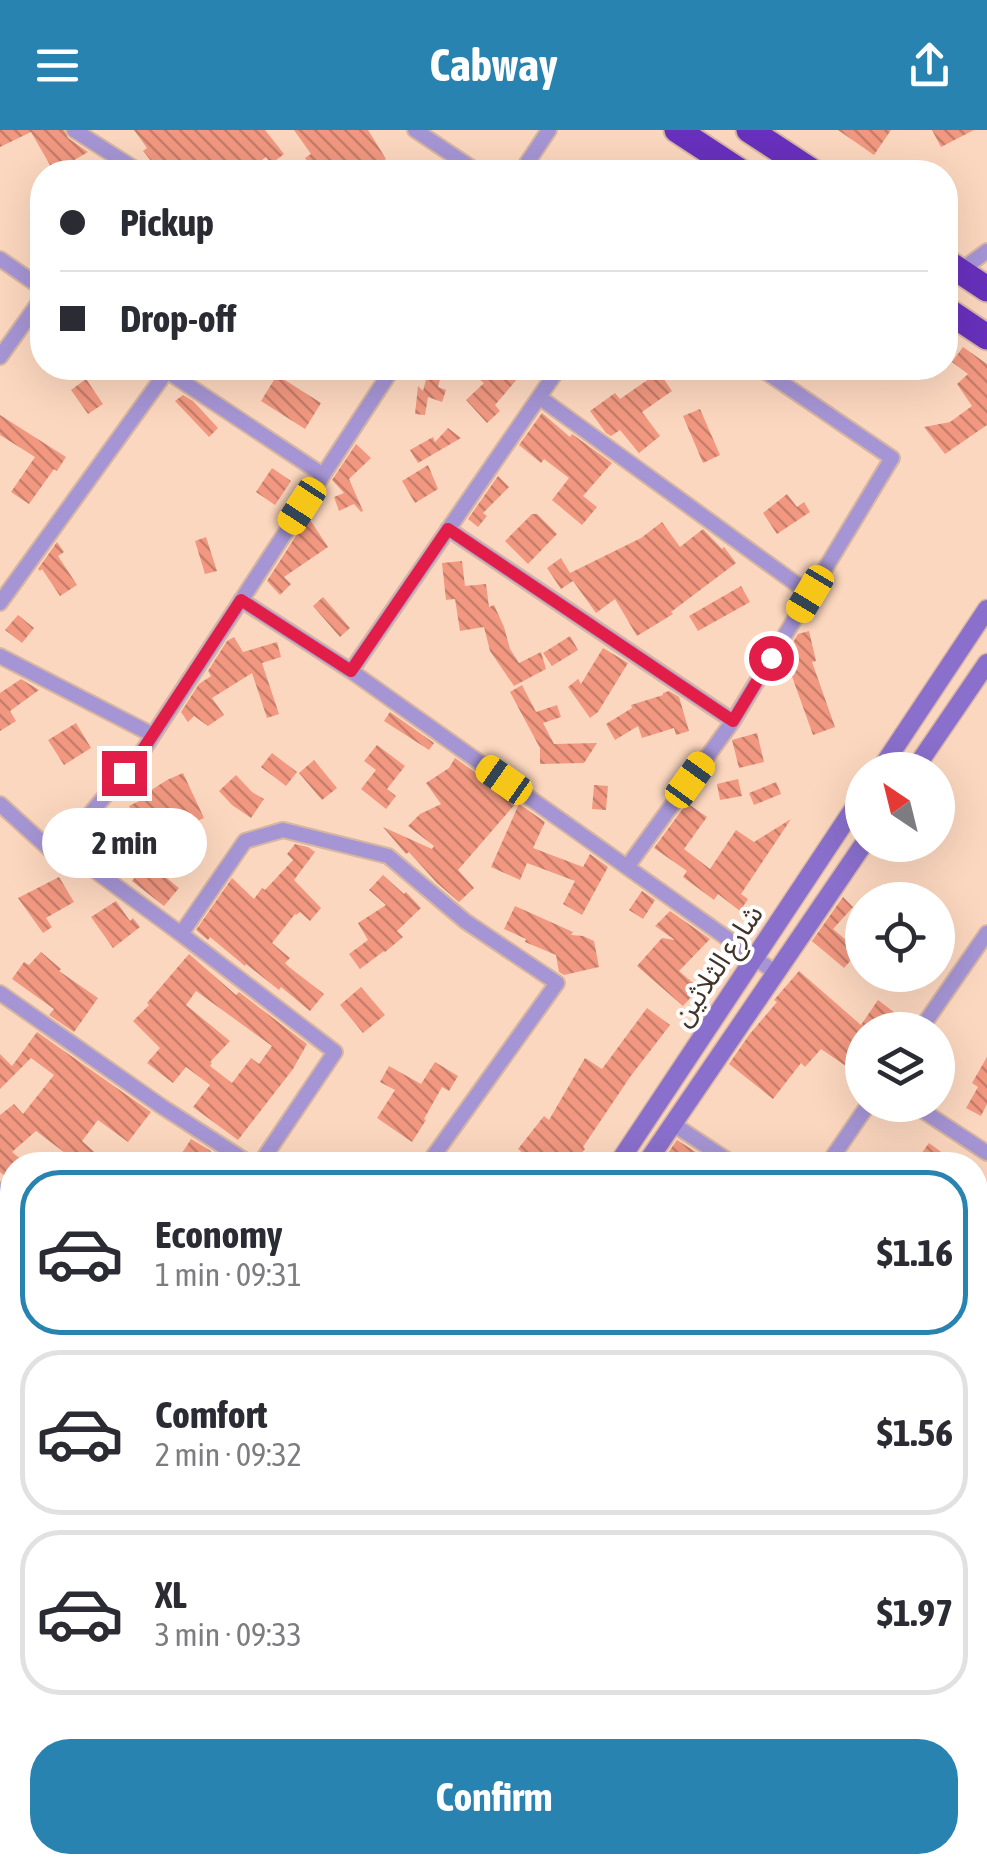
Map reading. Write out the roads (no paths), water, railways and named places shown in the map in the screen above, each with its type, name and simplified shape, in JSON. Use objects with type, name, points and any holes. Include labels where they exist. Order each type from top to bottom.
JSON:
[{"type":"highway","points":[[677,130],[723,160]]},
{"type":"highway","points":[[748,130],[794,160]]},
{"type":"highway","points":[[958,270],[987,289]]},
{"type":"highway","points":[[958,318],[987,337]]},
{"type":"street","points":[[74,130],[121,160]]},
{"type":"street","points":[[416,130],[460,160]]},
{"type":"street","points":[[529,160],[549,130]]},
{"type":"street","points":[[958,263],[987,251]]},
{"type":"street","points":[[0,259],[30,280]]},
{"type":"street","points":[[0,357],[30,315]]},
{"type":"street","points":[[0,602],[156,380]]},
{"type":"street","points":[[180,380],[323,475]]},
{"type":"street","points":[[0,804],[56,855],[152,735],[385,380]]},
{"type":"street","points":[[351,671],[550,380]]},
{"type":"street","points":[[627,867],[733,721],[892,458],[778,380]]},
{"type":"street","points":[[539,396],[810,594]]},
{"type":"street","points":[[448,529],[733,721]]},
{"type":"street","points":[[241,600],[351,671],[776,973]]},
{"type":"street","points":[[892,752],[987,609]]},
{"type":"street","points":[[0,656],[152,735]]},
{"type":"street","points":[[926,752],[987,663]]},
{"type":"street","name":"شارع الثلاثين","points":[[627,1152],[845,822]]},
{"type":"street","points":[[182,934],[245,841],[282,830],[388,856],[465,921],[557,983],[436,1152]]},
{"type":"street","points":[[63,847],[335,1052],[265,1152]]},
{"type":"street","name":"شارع الثلاثين","points":[[654,1152],[851,862]]},
{"type":"street","points":[[932,1012],[987,933]]},
{"type":"street","points":[[0,993],[161,1106],[235,1152]]},
{"type":"street","points":[[836,1152],[856,1122]]},
{"type":"street","points":[[940,1122],[985,1152]]},
{"type":"street","points":[[673,1124],[715,1152]]}]
